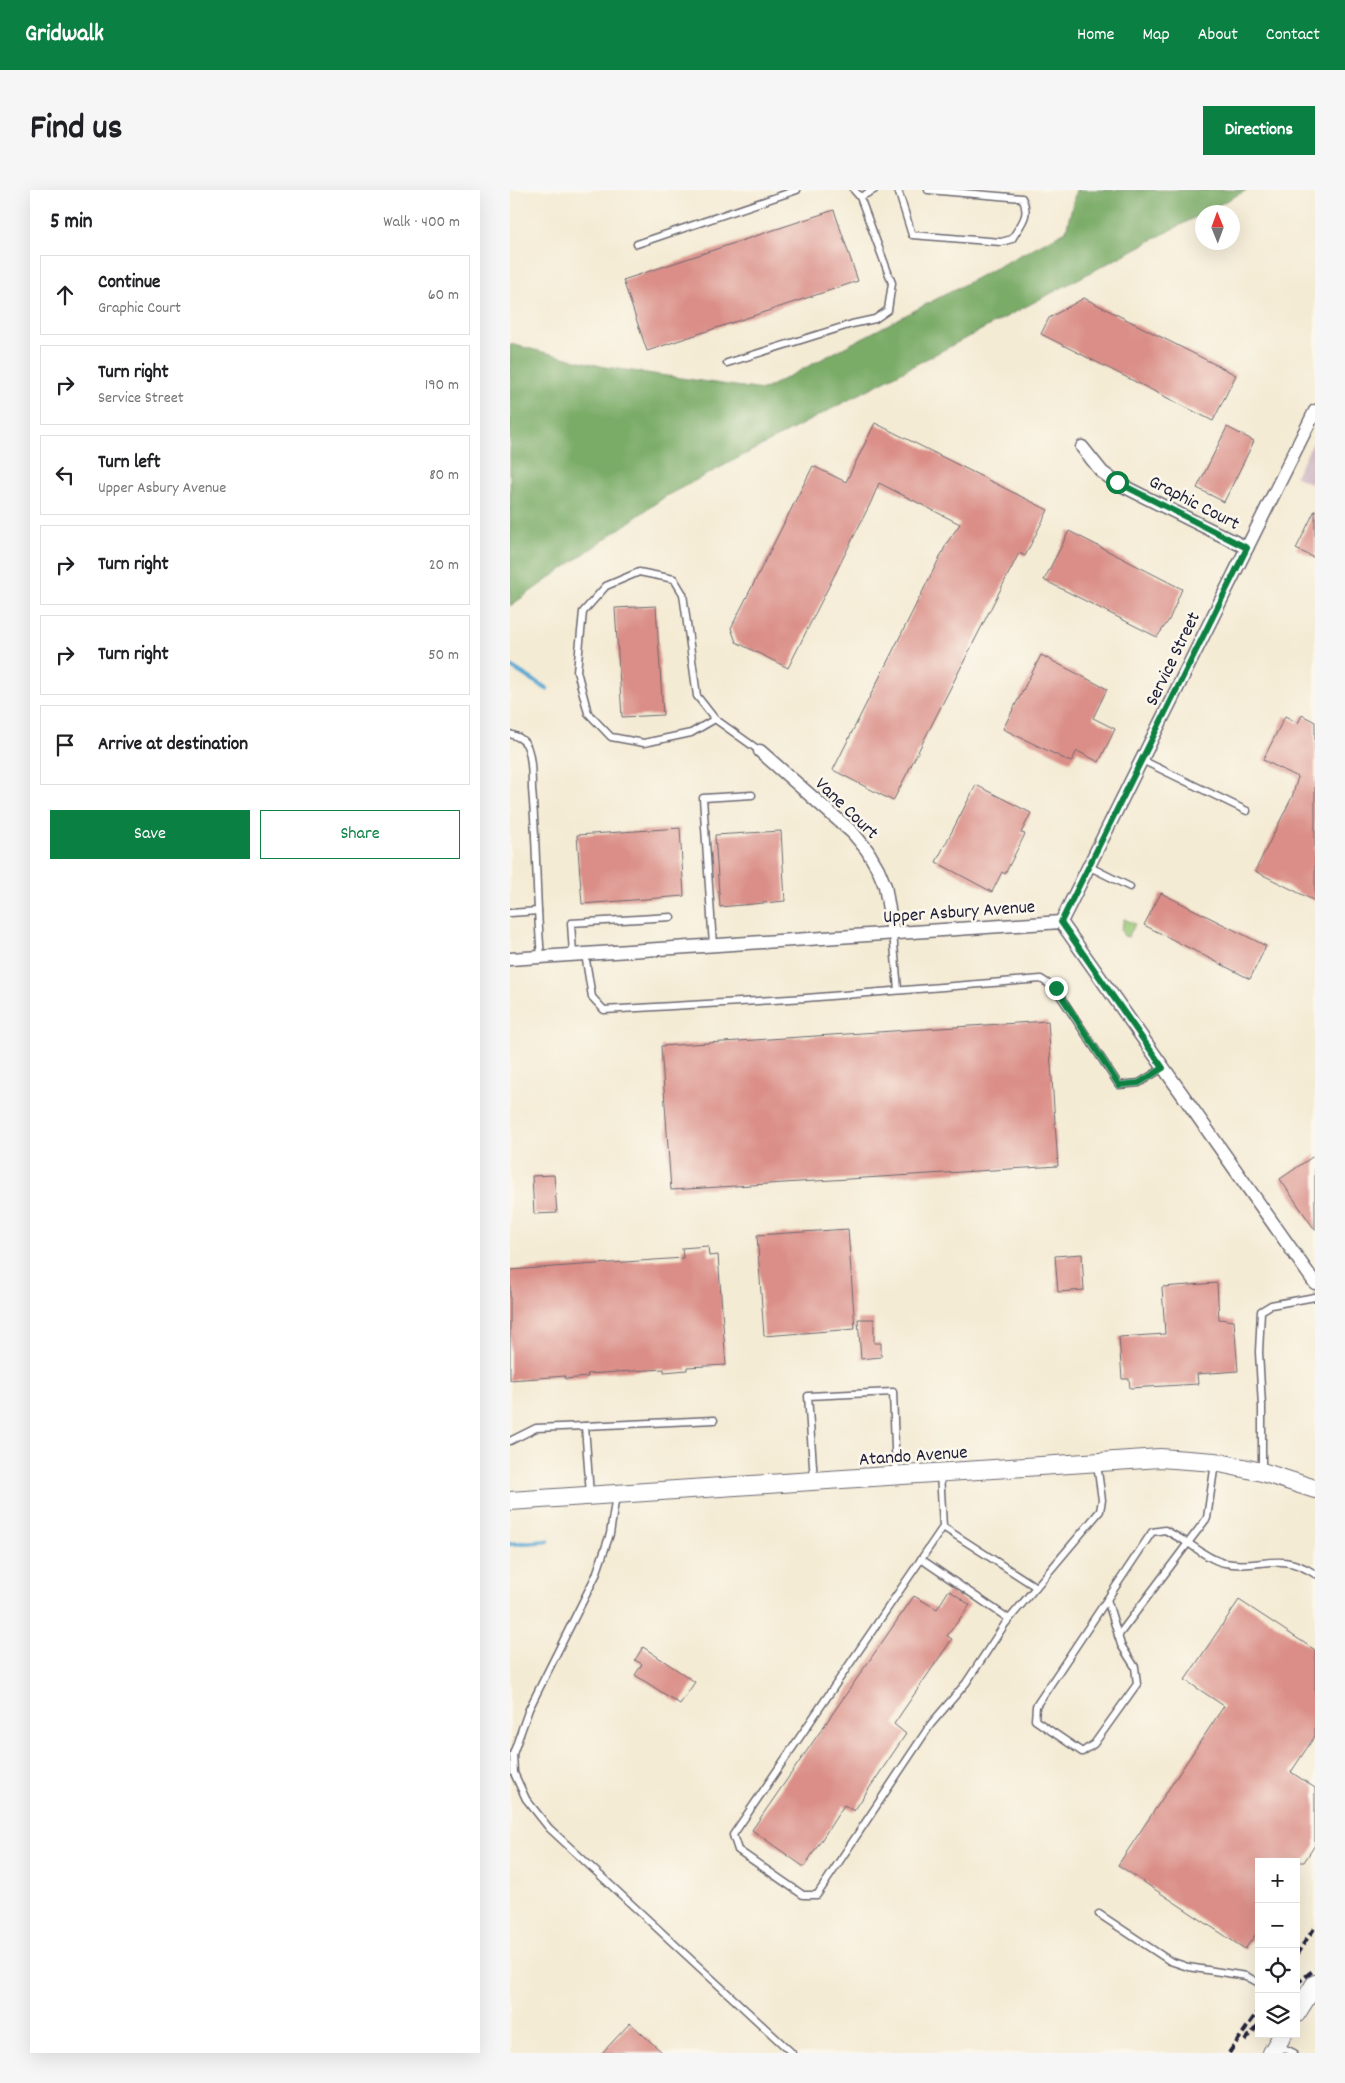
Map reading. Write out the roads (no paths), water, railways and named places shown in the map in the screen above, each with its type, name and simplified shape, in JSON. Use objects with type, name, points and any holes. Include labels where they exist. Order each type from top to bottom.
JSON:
[{"type":"main road","name":"Atando Avenue","points":[[510,1502],[1160,1458],[1215,1462],[1262,1472],[1315,1489]]},
{"type":"main road","points":[[1300,2005],[1315,1984]]},
{"type":"street","name":"Service Street","points":[[1061,922],[1315,411]]},
{"type":"street","name":"Graphic Court","points":[[1082,447],[1102,472],[1117,482],[1247,548]]},
{"type":"street","name":"Vane Court","points":[[760,751],[853,833],[867,850],[878,869],[884,886],[893,933]]},
{"type":"street","name":"Upper Asbury Avenue","points":[[510,959],[1061,922],[1315,1283]]},
{"type":"lane","points":[[637,244],[797,190]]},
{"type":"lane","points":[[727,364],[852,324],[875,319],[888,310],[892,283],[860,196],[854,190]]},
{"type":"lane","points":[[860,196],[874,190]]},
{"type":"lane","points":[[898,190],[912,235],[1001,242],[1012,239],[1026,215],[1026,206],[1022,198],[928,190]]},
{"type":"lane","points":[[715,718],[691,733],[644,743],[611,737],[588,713],[577,671],[583,612],[606,586],[638,572],[674,579],[683,594],[697,696],[715,718],[760,751]]},
{"type":"lane","points":[[510,734],[520,738],[526,744],[531,766],[537,847],[541,957]]},
{"type":"lane","points":[[1142,760],[1247,811]]},
{"type":"lane","points":[[713,945],[703,798],[752,795]]},
{"type":"lane","points":[[1088,866],[1130,887]]},
{"type":"lane","points":[[510,913],[538,911]]},
{"type":"lane","points":[[671,917],[571,923],[592,998],[604,1010],[1041,979],[1056,988],[1119,1085],[1139,1083],[1163,1068]]},
{"type":"lane","points":[[893,933],[898,990]]},
{"type":"lane","points":[[1262,1472],[1262,1406],[1259,1352],[1261,1311],[1271,1305],[1315,1297]]},
{"type":"lane","points":[[814,1482],[808,1396],[892,1392],[896,1476]]},
{"type":"lane","points":[[510,1441],[536,1428],[714,1420]]},
{"type":"lane","points":[[585,1426],[590,1496]]},
{"type":"lane","points":[[1118,1636],[1207,1518],[1215,1462]]},
{"type":"lane","points":[[940,1473],[943,1526],[734,1836],[738,1850],[803,1895],[817,1895],[931,1724],[966,1683],[1009,1620],[1100,1511],[1102,1500],[1096,1463]]},
{"type":"lane","points":[[616,1494],[610,1534],[596,1575],[529,1710],[511,1753],[514,1773],[526,1799],[549,1828],[792,2053]]},
{"type":"lane","points":[[943,1526],[1036,1587]]},
{"type":"lane","points":[[1107,1599],[1121,1645],[1135,1667],[1136,1684],[1094,1744],[1082,1752],[1035,1720],[1036,1706],[1107,1599],[1152,1532],[1165,1530],[1188,1542],[1206,1555],[1224,1563],[1242,1564],[1285,1561],[1315,1574]]},
{"type":"lane","points":[[921,1559],[1009,1620]]},
{"type":"lane","points":[[1099,1914],[1170,1961],[1188,1967],[1246,1976],[1255,1981]]},
{"type":"lane","points":[[1277,2044],[1294,2053]]},
{"type":"waterway","points":[[510,666],[547,689]]},
{"type":"waterway","points":[[510,1544],[548,1541]]},
{"type":"railway","points":[[1300,1949],[1315,1927]]},
{"type":"railway","points":[[1300,1981],[1315,1969]]},
{"type":"railway","points":[[1229,2053],[1255,2016]]},
{"type":"railway","points":[[1245,2041],[1255,2029]]}]
